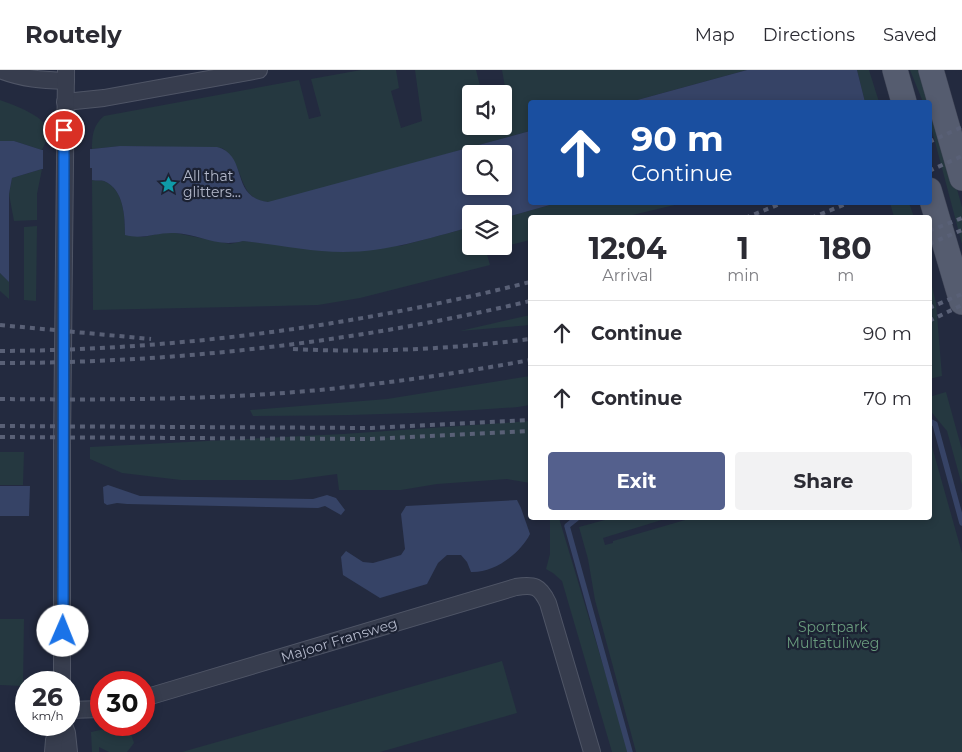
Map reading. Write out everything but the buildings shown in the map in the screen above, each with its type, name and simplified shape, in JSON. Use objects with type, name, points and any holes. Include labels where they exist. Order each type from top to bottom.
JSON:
[{"type":"main road","points":[[895,70],[903,100]]},
{"type":"main road","points":[[931,70],[962,178]]},
{"type":"main road","points":[[932,200],[962,302]]},
{"type":"street","points":[[0,70],[14,76],[35,80],[66,76],[64,136],[62,671]]},
{"type":"street","points":[[65,102],[104,98],[259,70]]},
{"type":"street","name":"Majoor Fransweg","points":[[155,695],[516,587],[535,587],[541,590],[548,603],[592,752]]},
{"type":"street","points":[[54,752],[55,736]]},
{"type":"street","points":[[67,736],[69,752]]},
{"type":"green space","points":[[361,70],[396,70],[399,88],[391,91],[401,128],[422,121],[415,70],[476,70],[480,85],[462,85],[462,135],[512,135],[512,85],[505,85],[502,70],[747,70],[637,100],[528,100],[528,132],[480,145],[462,145],[462,150],[274,202],[262,201],[253,197],[247,191],[236,164],[222,148],[120,146],[92,149],[94,131],[97,123],[104,116],[299,80],[309,119],[321,116],[311,79]]},
{"type":"green space","points":[[857,70],[869,70],[878,100],[864,100]]},
{"type":"green space","points":[[910,70],[924,70],[962,207],[962,244],[932,130],[932,100],[922,100]]},
{"type":"green space","points":[[0,100],[38,117],[44,123],[48,135],[42,150],[14,141],[0,141]]},
{"type":"green space","points":[[42,169],[37,194],[37,220],[14,221],[9,194],[12,178]]},
{"type":"green space","points":[[92,180],[104,181],[116,190],[122,204],[125,234],[144,237],[161,233],[176,233],[230,244],[243,241],[400,246],[462,229],[462,255],[487,255],[490,265],[360,298],[318,305],[93,310]]},
{"type":"green space","points":[[550,205],[675,205],[632,215],[528,215],[528,240],[512,244],[512,216]]},
{"type":"green space","points":[[891,205],[910,205],[913,215],[893,215]]},
{"type":"green space","points":[[37,226],[36,301],[24,300],[24,227]]},
{"type":"green space","points":[[0,273],[9,282],[9,299],[0,291]]},
{"type":"green space","points":[[932,286],[936,303],[942,376],[932,378]]},
{"type":"green space","points":[[528,315],[528,325],[460,331]]},
{"type":"green space","points":[[528,376],[528,405],[518,407],[419,413],[319,416],[253,416],[250,410],[387,399]]},
{"type":"green space","points":[[946,392],[962,450],[962,485],[947,431],[932,413],[932,396]]},
{"type":"green space","points":[[528,421],[528,483],[507,479],[437,484],[401,490],[339,490],[337,474],[292,480],[181,480],[122,473],[90,459],[90,447],[343,434]]},
{"type":"green space","name":"Sportpark Multatuliweg","points":[[932,447],[962,553],[962,752],[636,752],[595,600],[588,559],[579,527],[605,520],[662,520],[603,538],[605,545],[613,543],[613,541],[685,520],[932,520]]},
{"type":"green space","points":[[0,452],[24,452],[23,485],[0,485]]},
{"type":"green space","points":[[550,520],[560,520],[629,752],[612,752],[562,581],[546,569],[550,554]]},
{"type":"green space","points":[[0,619],[24,619],[23,671],[15,671],[15,686],[0,685]]},
{"type":"green space","points":[[502,661],[517,713],[380,752],[182,752]]},
{"type":"green space","points":[[91,736],[132,736],[134,743],[127,752],[109,752],[99,747],[99,752],[92,752]]},
{"type":"water","points":[[747,70],[857,70],[864,100],[637,100]]},
{"type":"water","points":[[528,132],[528,205],[550,205],[512,216],[512,205],[462,205],[462,229],[408,244],[376,250],[331,252],[243,241],[233,243],[216,242],[175,233],[138,237],[125,235],[124,212],[116,190],[104,181],[92,180],[92,168],[42,169],[12,178],[9,194],[9,282],[0,273],[0,141],[14,141],[42,150],[92,149],[120,146],[217,147],[227,151],[233,158],[243,185],[256,199],[268,202],[462,149],[462,195],[512,195],[512,145],[478,145]]},
{"type":"water","points":[[108,485],[140,496],[313,499],[327,495],[336,498],[345,510],[341,515],[325,506],[318,508],[117,503],[107,505],[104,503],[103,487]]},
{"type":"water","points":[[0,486],[30,486],[29,516],[0,516]]},
{"type":"water","points":[[517,500],[530,534],[520,549],[497,566],[471,572],[467,562],[461,555],[447,555],[438,563],[427,584],[380,598],[343,575],[341,557],[346,551],[363,562],[373,563],[401,555],[405,549],[401,514],[406,506]]},
{"type":"pier","points":[[43,147],[90,147],[90,171],[43,171]]},
{"type":"waterway","points":[[932,422],[935,424],[962,523]]},
{"type":"waterway","points":[[574,520],[567,526],[630,752]]},
{"type":"railway","points":[[932,141],[962,127]]},
{"type":"railway","points":[[932,170],[962,156]]},
{"type":"railway","points":[[752,215],[778,205]]},
{"type":"railway","points":[[818,215],[844,205]]},
{"type":"railway","points":[[932,230],[962,218]]},
{"type":"railway","points":[[932,243],[962,230]]},
{"type":"railway","points":[[0,351],[134,346],[267,333],[399,311],[465,298],[528,282]]},
{"type":"railway","points":[[932,307],[962,294]]},
{"type":"railway","points":[[0,363],[134,359],[267,347],[399,328],[528,301]]},
{"type":"railway","points":[[932,320],[962,305]]},
{"type":"railway","points":[[0,325],[151,339]]},
{"type":"railway","points":[[293,349],[352,351],[412,349],[528,339]]},
{"type":"railway","points":[[0,399],[160,399],[239,396],[399,381],[528,360]]},
{"type":"railway","points":[[0,426],[371,428],[528,420]]},
{"type":"railway","points":[[0,437],[371,439],[528,431]]},
{"type":"place","name":"All that glitters...","points":[[169,184]]},
{"type":"route","points":[[63,631],[64,130]]}]
